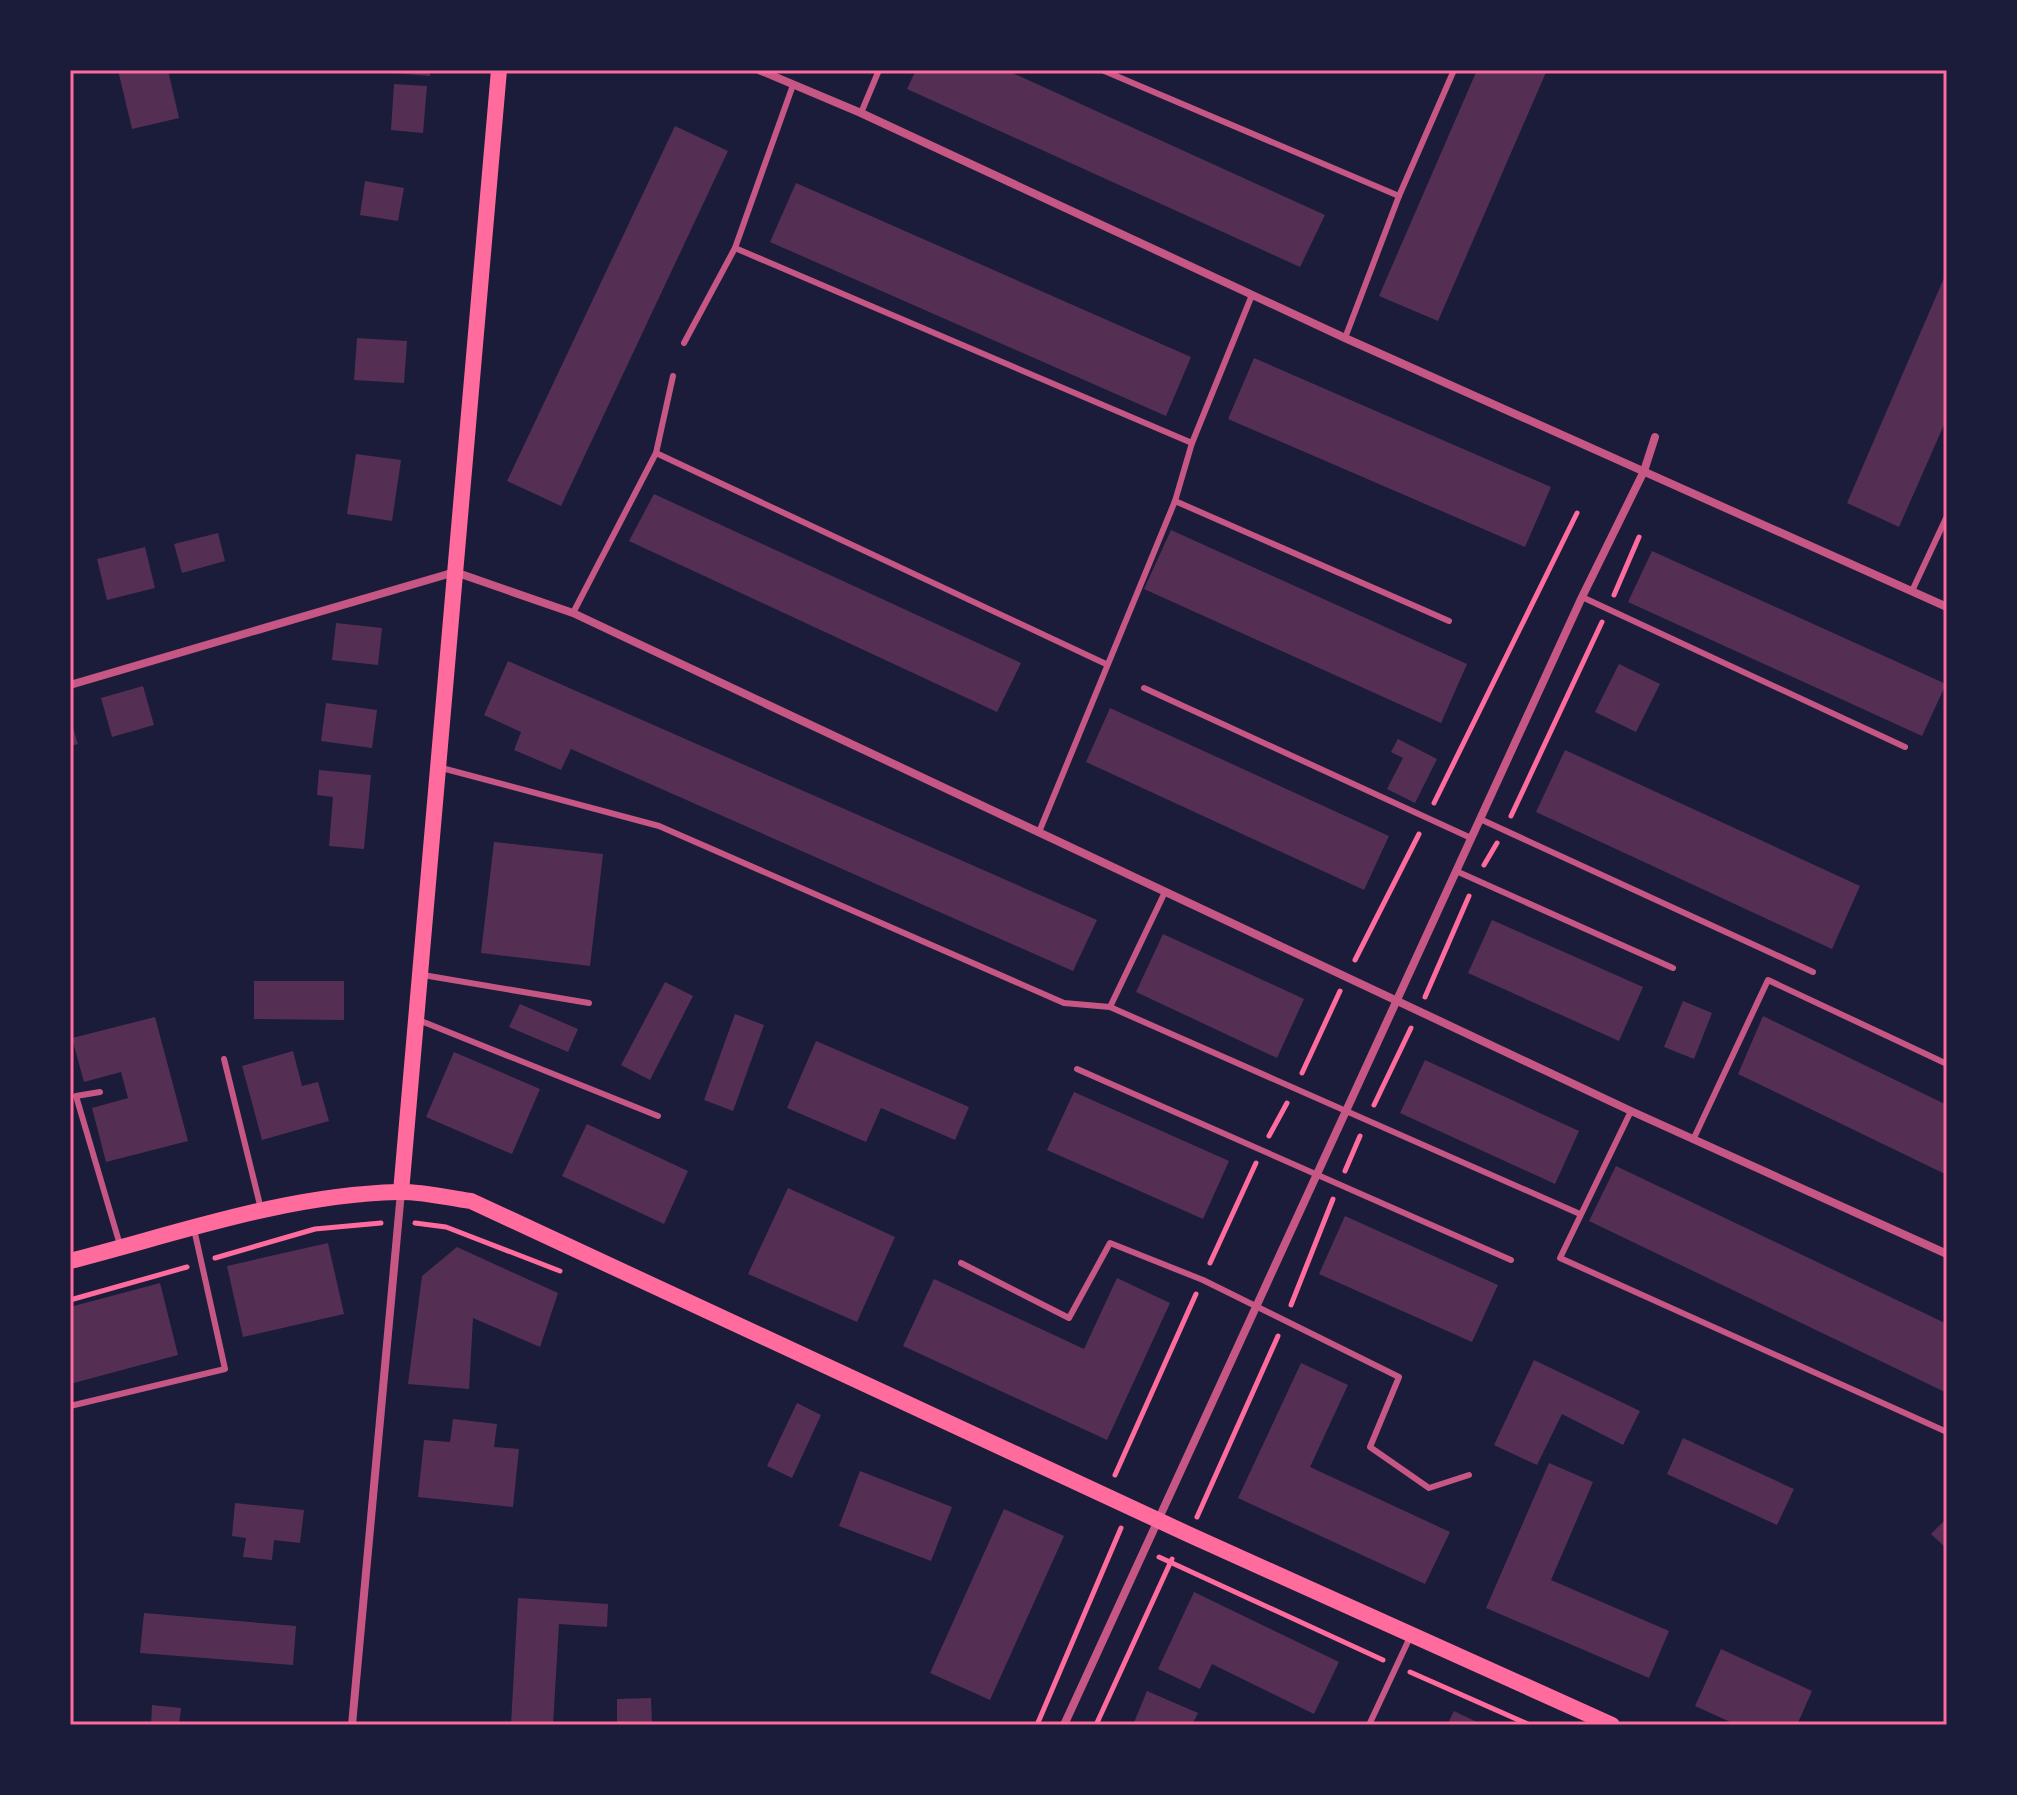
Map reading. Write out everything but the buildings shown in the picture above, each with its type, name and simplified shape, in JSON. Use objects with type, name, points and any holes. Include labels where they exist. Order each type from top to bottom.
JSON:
[{"type":"main road","points":[[401,1192],[499,70]]},
{"type":"main road","points":[[70,1261],[261,1209],[313,1198],[401,1192],[471,1201],[1612,1725]]},
{"type":"street","points":[[759,70],[861,113],[1345,338],[1947,607]]},
{"type":"street","points":[[1064,1725],[1582,597],[1644,471],[1655,437]]},
{"type":"street","points":[[70,685],[455,572],[573,613],[1693,1140],[1947,1254]]},
{"type":"street","points":[[352,1725],[401,1192]]},
{"type":"lane","points":[[861,113],[879,70]]},
{"type":"lane","points":[[1102,70],[1399,196]]},
{"type":"lane","points":[[1345,338],[1399,196],[1454,70]]},
{"type":"lane","points":[[684,343],[735,248],[793,85]]},
{"type":"lane","points":[[735,248],[1192,443]]},
{"type":"lane","points":[[1039,832],[1175,501],[1192,443],[1252,295]]},
{"type":"lane","points":[[573,613],[656,453],[673,376]]},
{"type":"lane","points":[[656,453],[1106,664]]},
{"type":"lane","points":[[1175,501],[1449,621]]},
{"type":"lane","points":[[1912,591],[1947,516]]},
{"type":"lane","points":[[1582,597],[1905,747]]},
{"type":"lane","points":[[1144,688],[1471,838]]},
{"type":"lane","points":[[438,767],[659,826],[1064,1003],[1110,1007],[1580,1214]]},
{"type":"lane","points":[[1480,819],[1813,972]]},
{"type":"lane","points":[[1456,871],[1673,968]]},
{"type":"lane","points":[[1110,1007],[1165,892]]},
{"type":"lane","points":[[420,974],[589,1003]]},
{"type":"lane","points":[[1693,1140],[1768,980],[1947,1064]]},
{"type":"lane","points":[[416,1019],[658,1116]]},
{"type":"lane","points":[[224,1059],[261,1209]]},
{"type":"lane","points":[[1077,1069],[1511,1260]]},
{"type":"lane","points":[[100,1092],[73,1097],[121,1248]]},
{"type":"lane","points":[[1631,1111],[1560,1258],[1947,1432]]},
{"type":"lane","points":[[70,1406],[225,1369],[194,1229]]},
{"type":"lane","points":[[961,1263],[1069,1318],[1110,1243],[1203,1280],[1399,1377],[1370,1447],[1429,1488],[1469,1475]]},
{"type":"lane","points":[[1369,1725],[1411,1635]]},
{"type":"path","points":[[1530,1725],[1144,1552],[1122,1529],[1107,1495],[1261,1152],[1296,1087],[1347,977],[1577,513]]},
{"type":"path","points":[[70,1300],[315,1229],[396,1221],[446,1227],[568,1274]]},
{"type":"path","points":[[1107,1523],[1122,1529]]},
{"type":"path","points":[[1037,1725],[1122,1529]]}]
